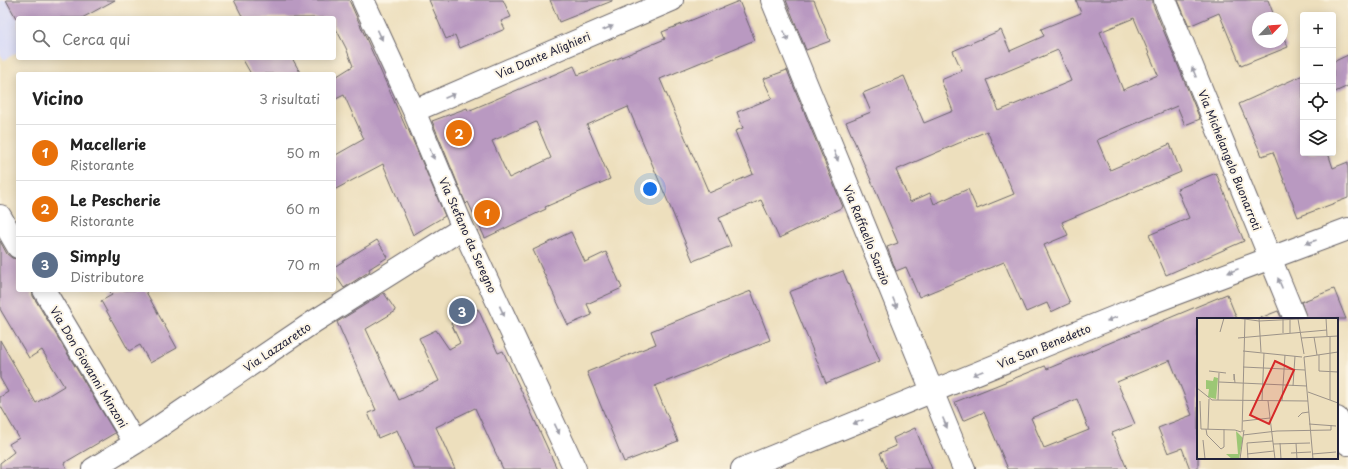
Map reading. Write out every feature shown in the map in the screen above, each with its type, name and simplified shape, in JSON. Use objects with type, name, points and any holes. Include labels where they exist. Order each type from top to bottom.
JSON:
[{"type":"street","name":"Via Stefano da Seregno","points":[[363,0],[414,111],[463,228],[575,469]]},
{"type":"street","name":"Via Dante Alighieri","points":[[414,111],[672,0]]},
{"type":"street","name":"Via Raffaello Sanzio","points":[[772,0],[964,469]]},
{"type":"street","name":"Via Michelangelo Buonarroti","points":[[1165,0],[1295,318]]},
{"type":"street","points":[[0,216],[16,243]]},
{"type":"street","name":"Via Lazzaretto","points":[[93,469],[135,443],[315,321],[463,228]]},
{"type":"street","name":"Via San Benedetto","points":[[742,469],[1132,310],[1348,228]]},
{"type":"street","name":"Via Don Giovanni Minzoni","points":[[45,292],[135,443]]},
{"type":"street","points":[[1338,420],[1348,444]]},
{"type":"shaded area","points":[[0,0],[115,0],[86,16],[16,16],[16,53],[4,60],[0,54]]},
{"type":"building","points":[[6,0],[115,0],[86,16],[16,16],[16,18]]},
{"type":"building","points":[[234,0],[349,0],[407,130],[408,129],[445,216],[413,235],[383,164],[336,189],[336,155],[364,139],[344,95],[336,99],[336,77],[353,66],[336,29],[336,16],[242,16]]},
{"type":"building","points":[[429,0],[503,0],[511,17],[501,21],[505,29],[460,48],[455,35],[446,39]]},
{"type":"building","points":[[550,0],[612,0],[612,1],[559,22]]},
{"type":"building","points":[[786,0],[814,0],[830,41],[806,50]]},
{"type":"building","points":[[1076,0],[1153,0],[1153,5],[1200,119],[1185,125],[1177,106],[1097,140],[1110,170],[1170,144],[1181,172],[1062,222],[1068,235],[1044,245],[1070,303],[1051,312],[1047,303],[1026,312],[1004,262],[919,297],[906,267],[896,271],[887,247],[898,243],[846,122],[871,112],[863,93],[904,76],[924,123],[953,111],[941,80],[962,71],[953,51],[1001,30],[1010,51],[1044,36],[1041,29],[1081,13]],"holes":[[[1134,18],[1158,75],[1123,90],[1100,32]],[[1058,50],[1071,81],[999,111],[986,80]],[[987,131],[1014,194],[977,209],[968,189],[934,204],[930,193],[910,202],[896,170]]]},
{"type":"building","points":[[1178,0],[1268,0],[1273,12],[1252,12],[1252,48],[1286,48],[1241,66],[1219,13],[1189,26]]},
{"type":"building","points":[[739,1],[755,40],[660,79],[709,193],[753,174],[735,131],[743,128],[737,112],[772,98],[763,79],[787,70],[843,207],[779,238],[761,200],[719,218],[731,246],[693,261],[628,107],[587,125],[610,179],[545,207],[546,209],[485,238],[468,202],[466,204],[432,121],[467,108],[468,111],[574,66],[578,75],[665,39],[662,32]],"holes":[[[536,122],[551,158],[509,178],[492,141]]]},
{"type":"building","points":[[1348,55],[1348,86],[1336,92],[1336,84],[1336,61]]},
{"type":"building","points":[[243,60],[293,60],[300,72],[250,72]]},
{"type":"building","points":[[1300,76],[1300,156],[1329,156],[1333,168],[1348,162],[1348,198],[1298,217],[1273,152],[1262,156],[1239,104]]},
{"type":"building","points":[[1216,173],[1244,241],[1166,275],[1149,235],[1189,218],[1177,189]]},
{"type":"building","points":[[571,232],[585,262],[606,252],[622,288],[587,304],[592,315],[568,325],[533,250]]},
{"type":"building","points":[[377,240],[388,257],[344,288],[336,276],[336,266]]},
{"type":"building","points":[[0,241],[7,254],[12,258],[16,259],[16,292],[32,292],[33,296],[115,433],[64,463],[67,469],[0,469],[0,463],[14,452],[9,444],[19,438],[0,405],[0,397],[8,392],[0,378],[0,340],[36,403],[64,386],[42,350],[29,358],[0,309]]},
{"type":"building","points":[[843,271],[880,361],[826,383],[789,292]]},
{"type":"building","points":[[1334,289],[1346,319],[1307,318],[1301,302]]},
{"type":"building","points":[[751,291],[770,340],[655,386],[678,441],[624,462],[587,372],[656,344],[651,331]]},
{"type":"building","points":[[110,292],[146,292],[177,348],[150,363],[140,345],[129,351],[101,301],[112,295]]},
{"type":"building","points":[[384,293],[396,311],[366,329],[399,400],[439,381],[419,338],[436,330],[449,349],[460,343],[451,323],[478,309],[498,353],[503,351],[557,469],[503,469],[475,408],[436,427],[455,469],[414,469],[397,430],[378,438],[368,413],[376,410],[337,322]]},
{"type":"building","points":[[1227,294],[1237,318],[1197,318],[1198,469],[1190,469],[1182,448],[1168,453],[1158,428],[1192,415],[1170,360],[1117,382],[1135,424],[1112,433],[1127,469],[1008,469],[984,412],[963,421],[955,402],[1045,366],[1047,369]],"holes":[[[1077,399],[1089,430],[1044,448],[1031,418]]]},
{"type":"building","points":[[1278,311],[1282,318],[1260,318]]},
{"type":"building","points":[[915,428],[932,469],[887,469],[880,453],[896,446],[893,438]]},
{"type":"place","name":"Le Pescherie","points":[[459,133]]},
{"type":"place","name":"Macellerie","points":[[487,213]]},
{"type":"place","name":"Simply","points":[[462,311]]}]
